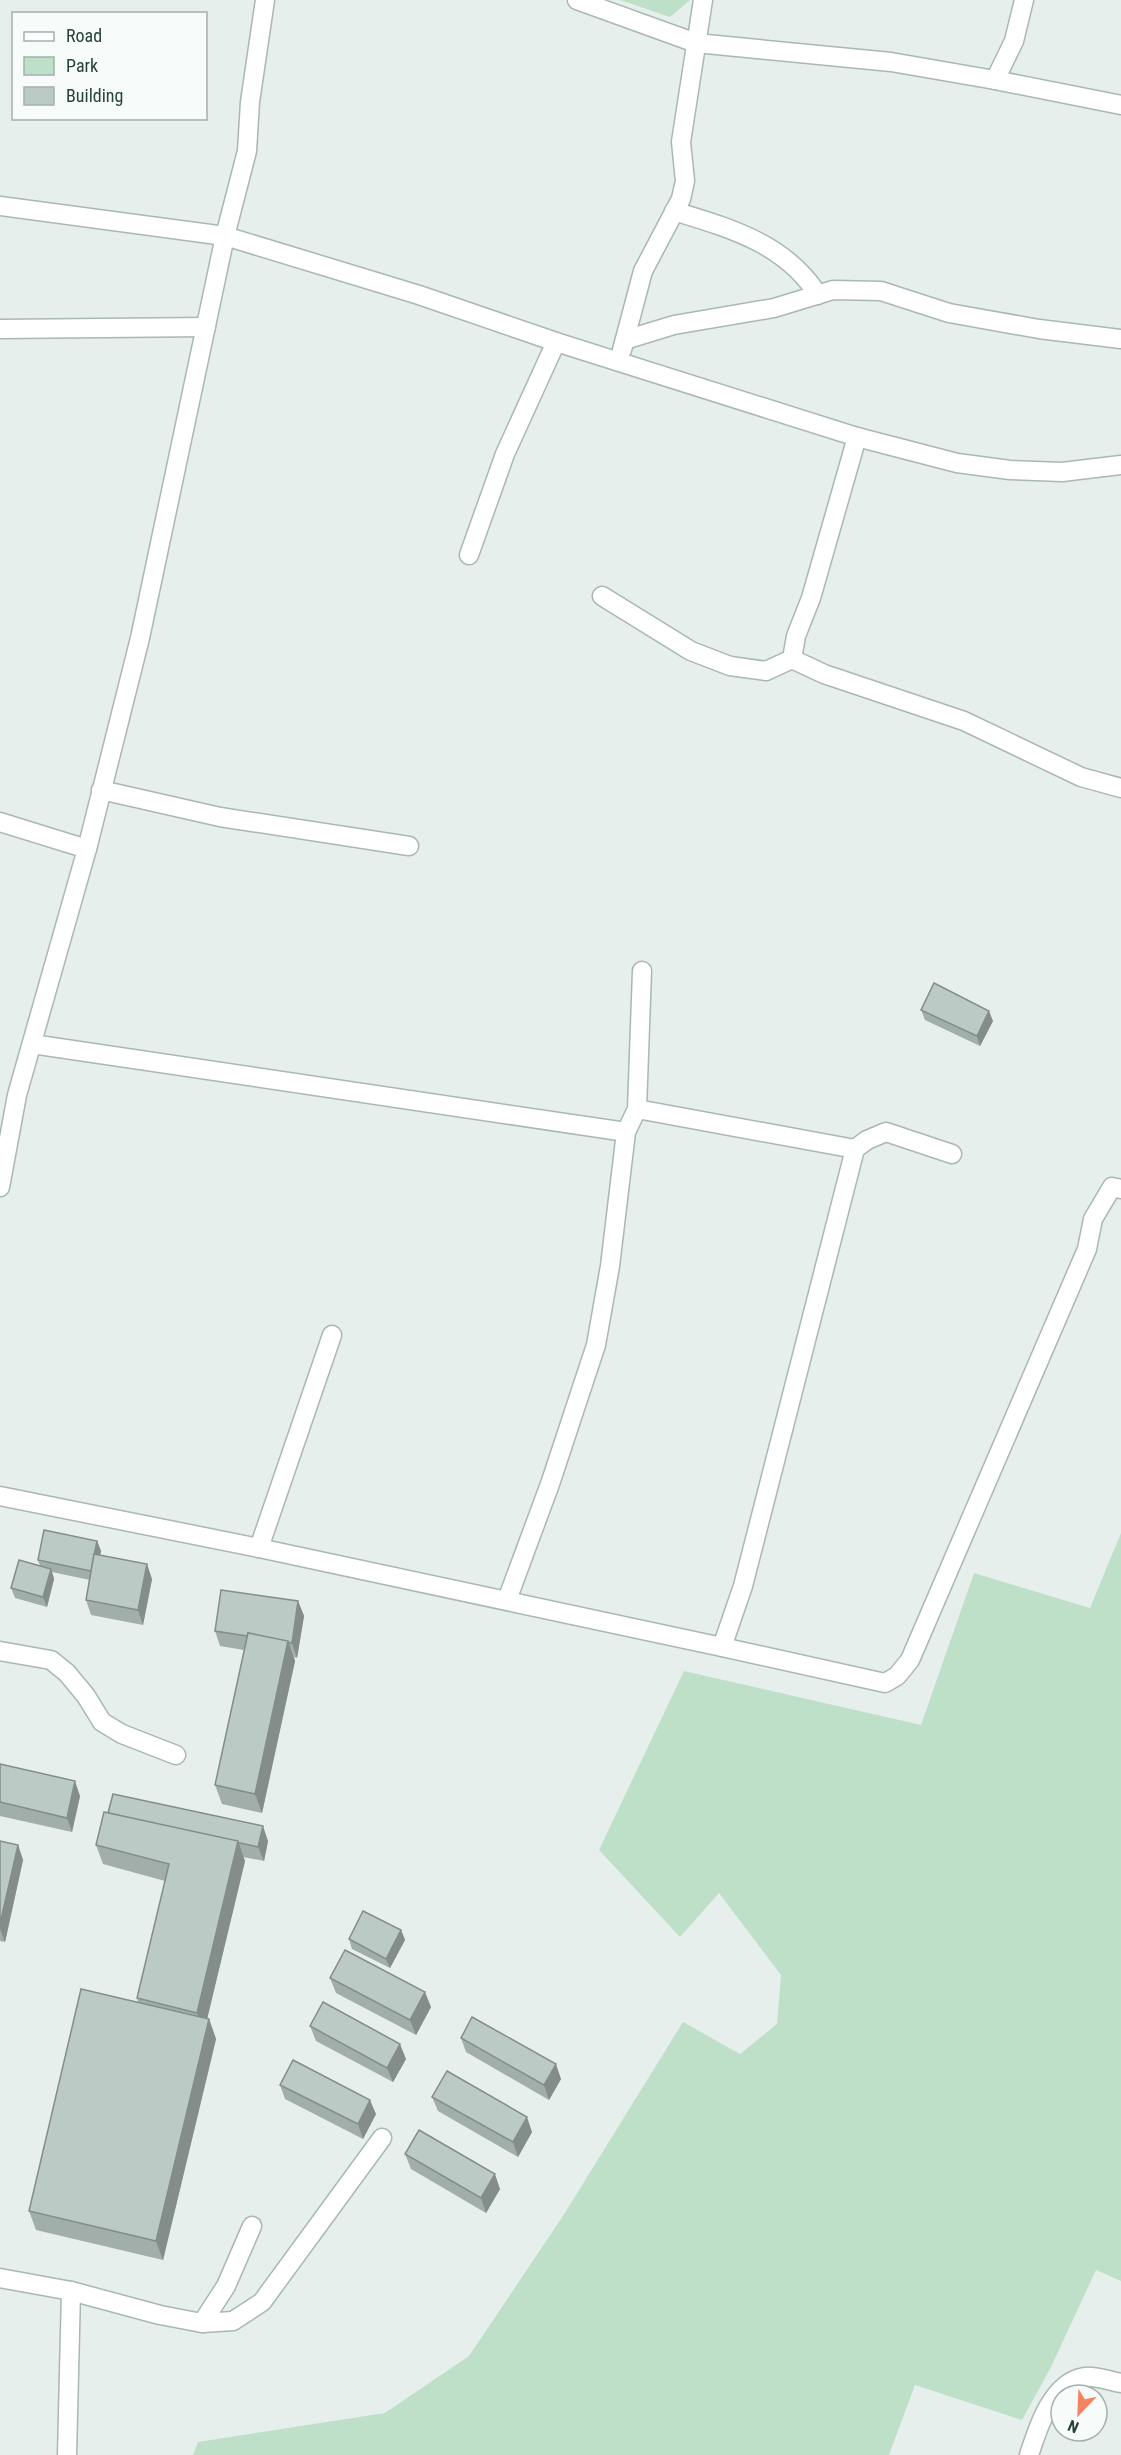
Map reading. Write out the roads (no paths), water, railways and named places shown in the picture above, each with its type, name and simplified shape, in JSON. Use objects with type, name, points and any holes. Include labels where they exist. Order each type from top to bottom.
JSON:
[{"type":"street","points":[[0,1187],[8,1092],[32,1044],[87,849],[140,638],[225,236],[247,151],[250,102],[265,0]]},
{"type":"street","points":[[577,0],[696,43],[891,62],[1121,105]]},
{"type":"street","points":[[620,362],[643,271],[681,199],[685,181],[681,142],[703,0]]},
{"type":"street","points":[[995,80],[1014,41],[1024,0]]},
{"type":"street","points":[[0,206],[225,236],[419,295],[555,342],[857,437],[957,463],[1010,470],[1062,472],[1121,465]]},
{"type":"street","points":[[674,211],[716,224],[768,247],[795,266],[818,295]]},
{"type":"street","points":[[625,340],[674,325],[774,308],[833,290],[880,291],[949,313],[1039,330],[1121,339]]},
{"type":"street","points":[[0,329],[206,327]]},
{"type":"street","points":[[469,555],[505,454],[555,342]]},
{"type":"street","points":[[792,659],[796,636],[811,598],[857,437]]},
{"type":"street","points":[[602,596],[691,651],[730,666],[766,671],[792,659],[824,674],[964,721],[1081,777],[1121,788]]},
{"type":"street","points":[[101,790],[220,817],[409,846]]},
{"type":"street","points":[[0,822],[87,849]]},
{"type":"street","points":[[507,1600],[550,1484],[596,1345],[610,1266],[626,1132],[637,1109],[642,971]]},
{"type":"street","points":[[32,1044],[626,1132]]},
{"type":"street","points":[[637,1109],[855,1149]]},
{"type":"street","points":[[722,1647],[743,1586],[855,1149],[867,1140],[886,1132],[952,1154]]},
{"type":"street","points":[[0,1496],[507,1600],[885,1683],[897,1676],[910,1660],[1083,1260],[1093,1219],[1112,1187],[1121,1189]]},
{"type":"street","points":[[259,1548],[332,1335]]},
{"type":"street","points":[[0,1651],[51,1660],[67,1673],[87,1696],[102,1722],[122,1734],[176,1755]]},
{"type":"street","points":[[0,2278],[71,2291],[160,2315],[202,2323],[233,2321],[262,2302],[382,2138]]},
{"type":"street","points":[[202,2323],[226,2286],[252,2226]]},
{"type":"street","points":[[67,2455],[71,2291]]},
{"type":"street","points":[[1029,2455],[1037,2431],[1054,2397],[1069,2381],[1086,2376],[1121,2384]]}]
